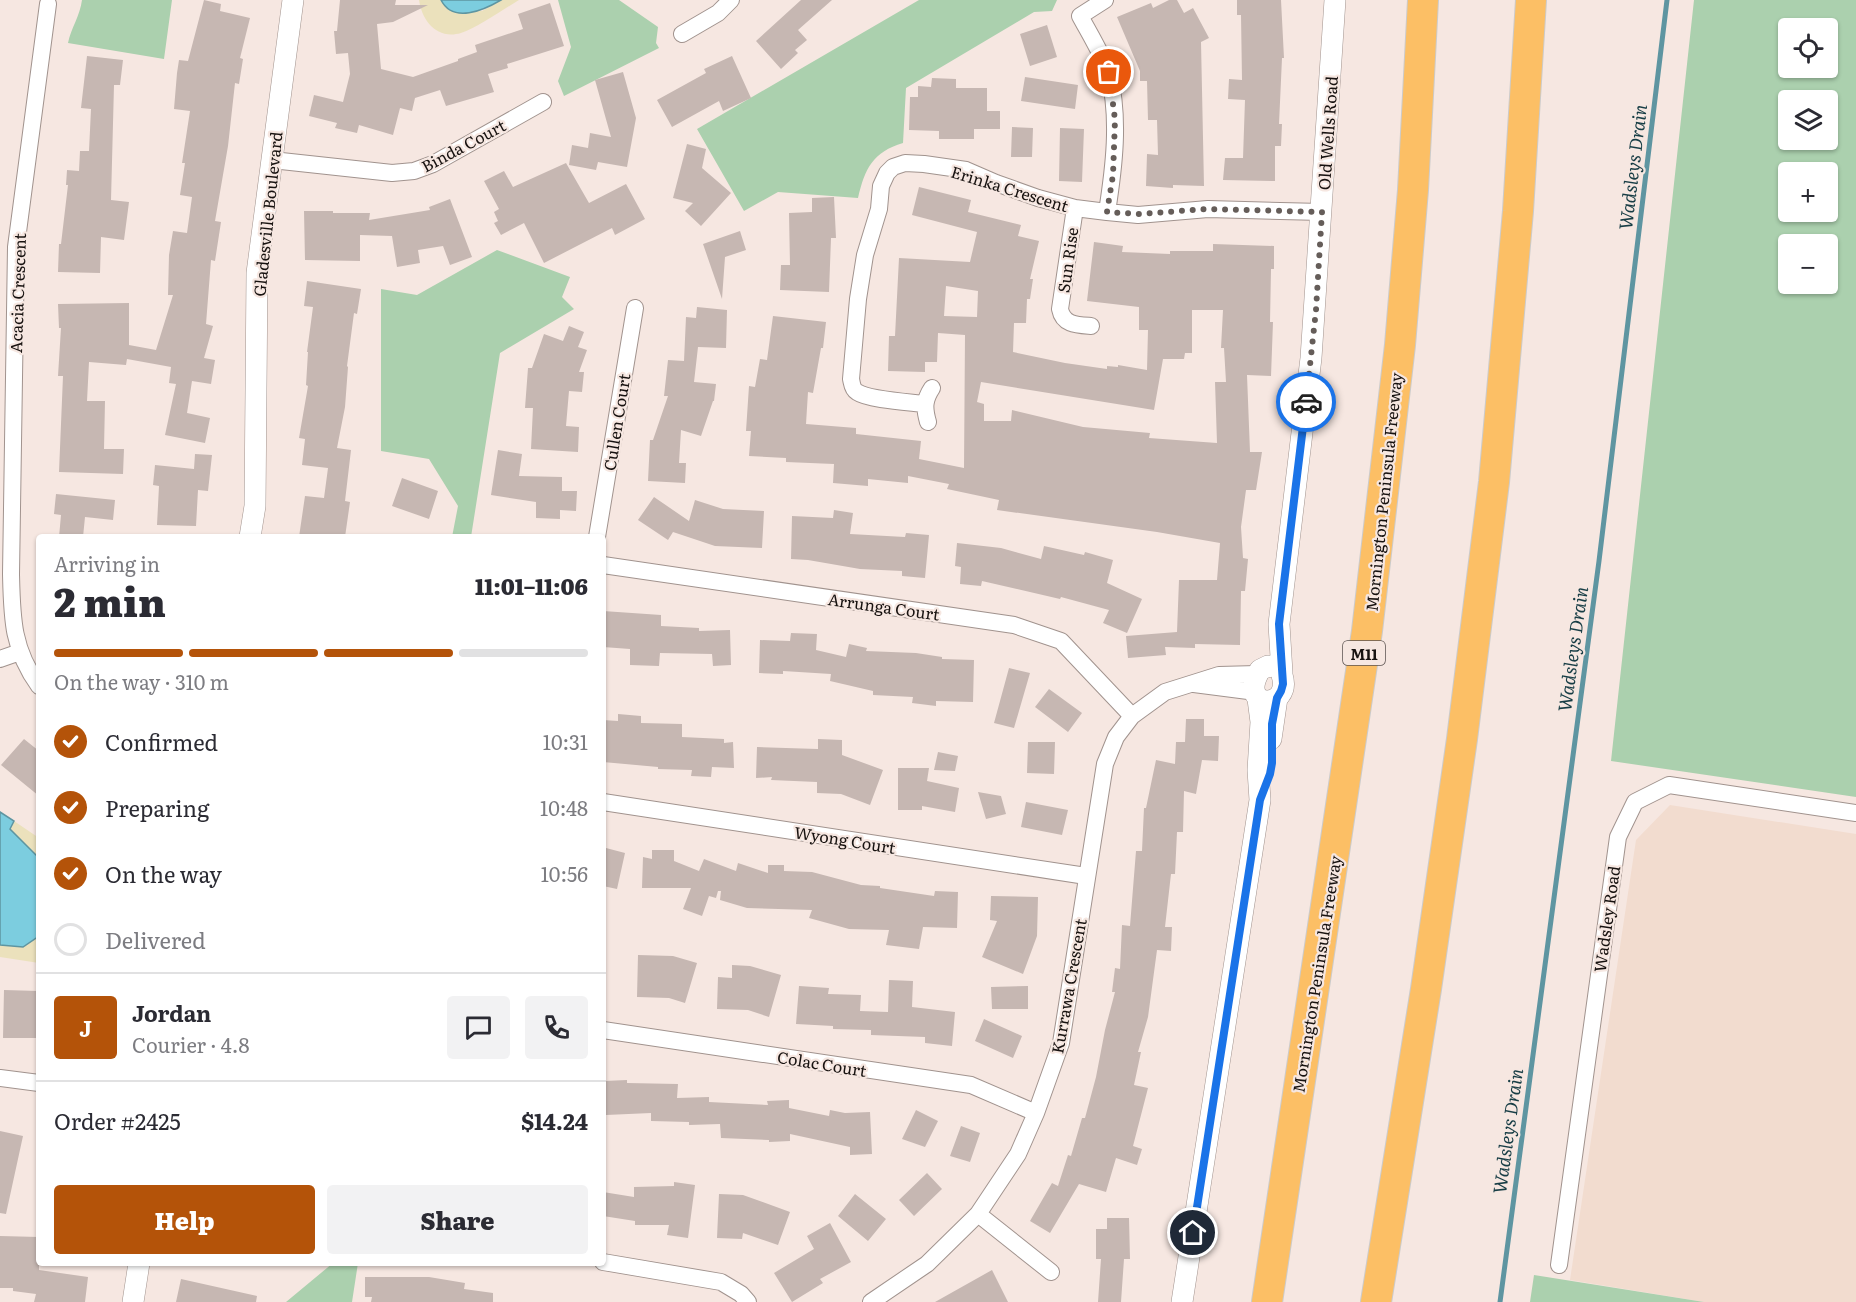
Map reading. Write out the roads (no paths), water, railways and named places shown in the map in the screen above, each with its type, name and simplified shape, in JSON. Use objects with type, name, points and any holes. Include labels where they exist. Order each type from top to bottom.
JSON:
[{"type":"highway","name":"Mornington Peninsula Freeway","points":[[1267,1302],[1367,631],[1400,345],[1413,190],[1423,0]]},
{"type":"highway","points":[[1377,1302],[1462,739],[1492,494],[1517,223],[1531,0]]},
{"type":"street","name":"Gladesville Boulevard","points":[[250,534],[255,506],[257,273],[293,0]]},
{"type":"street","points":[[682,34],[718,13],[731,0]]},
{"type":"street","points":[[1105,0],[1080,16],[1109,72],[1115,120],[1113,175],[1107,212]]},
{"type":"street","name":"Old Wells Road","points":[[1182,1302],[1260,800],[1258,770],[1262,686],[1279,624],[1311,358],[1335,0]]},
{"type":"street","name":"Acacia Crescent","points":[[36,682],[20,652],[14,632],[11,603],[16,247],[48,4]]},
{"type":"street","name":"Binda Court","points":[[272,160],[382,172],[414,171],[433,164],[543,102]]},
{"type":"street","name":"Erinka Crescent","points":[[925,404],[871,396],[856,391],[851,379],[858,299],[865,255],[879,209],[881,186],[887,173],[893,167],[905,164],[924,164],[966,170],[1038,198],[1075,208],[1107,212],[1138,214],[1208,209],[1322,212]]},
{"type":"street","name":"Sun Rise","points":[[1075,208],[1060,309],[1068,322],[1091,326]]},
{"type":"street","name":"Cullen Court","points":[[597,534],[635,308]]},
{"type":"street","points":[[928,422],[924,409],[932,388]]},
{"type":"street","name":"Arrunga Court","points":[[606,565],[1014,625],[1061,640],[1132,716]]},
{"type":"street","name":"Old Wells Road","points":[[1262,686],[1281,691],[1283,684],[1279,624]]},
{"type":"street","points":[[0,659],[20,652]]},
{"type":"street","name":"Kurrawa Crescent","points":[[871,1302],[927,1264],[978,1214],[1018,1154],[1036,1113],[1061,1043],[1105,764],[1116,737],[1132,716],[1165,692],[1193,684],[1262,686]]},
{"type":"street","name":"Wadsley Road","points":[[1559,1266],[1617,837],[1635,802],[1670,785],[1856,813]]},
{"type":"street","name":"Wyong Court","points":[[606,802],[1086,876]]},
{"type":"street","name":"Colac Court","points":[[606,1030],[971,1085],[1036,1113]]},
{"type":"street","points":[[0,1078],[36,1083]]},
{"type":"street","points":[[978,1214],[1051,1272]]},
{"type":"street","points":[[606,1262],[710,1279],[731,1286],[748,1302]]},
{"type":"street","points":[[133,1302],[139,1266]]},
{"type":"water","points":[[441,0],[501,0],[478,11],[461,13],[453,12]]},
{"type":"water","points":[[0,812],[14,821],[10,829],[36,855],[36,938],[23,947],[0,945]]},
{"type":"waterway","name":"Wadsleys Drain","points":[[1500,1302],[1599,561],[1667,0]]}]
